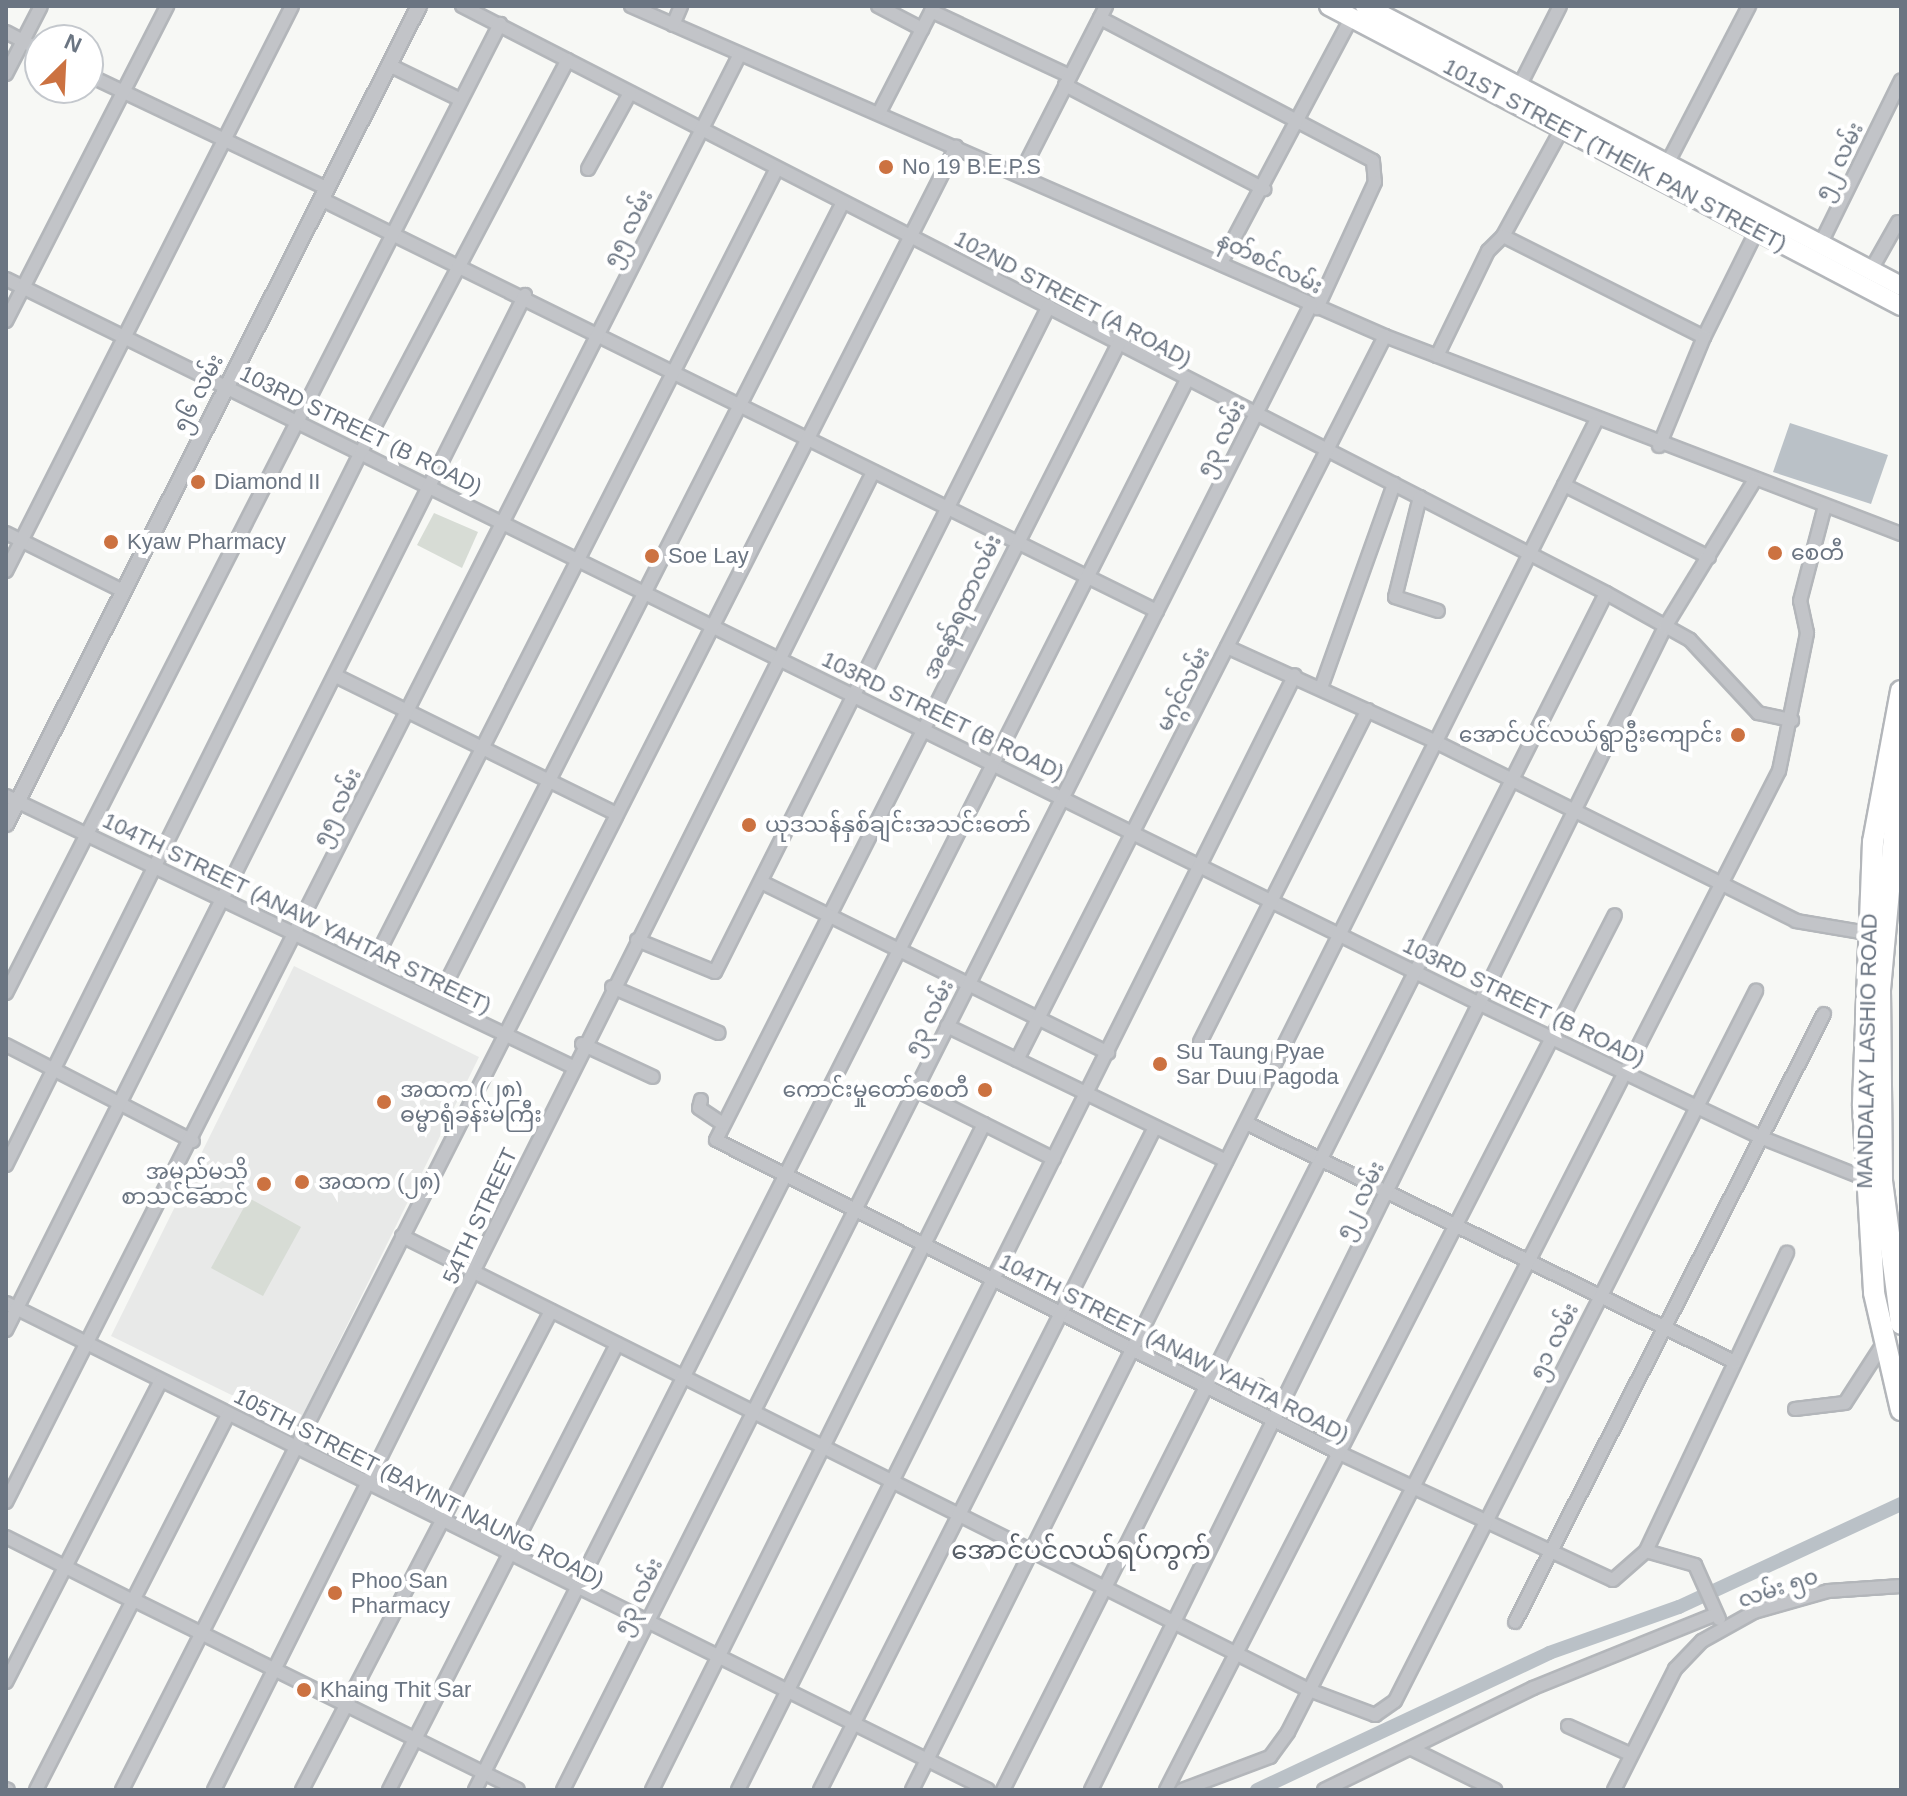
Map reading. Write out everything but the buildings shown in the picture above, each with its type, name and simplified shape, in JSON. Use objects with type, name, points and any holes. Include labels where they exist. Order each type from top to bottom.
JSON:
[{"type":"highway","name":"MANDALAY LASHIO ROAD","points":[[1901,691],[1883,760],[1867,933],[1874,1181],[1883,1344],[1901,1410]]},
{"type":"highway","points":[[1901,759],[1880,989],[1874,1181],[1901,1324]]},
{"type":"main road","name":"101ST STREET (THEIK PAN STREET)","points":[[1329,6],[1367,10],[1515,94],[1817,251],[1901,306]]},
{"type":"main road","name":"101ST STREET (THEIK PAN STREET)","points":[[1367,10],[1515,94]]},
{"type":"main road","name":"101ST STREET (THEIK PAN STREET)","points":[[1817,251],[1871,270],[1901,286]]},
{"type":"street","points":[[6,74],[41,6]]},
{"type":"street","points":[[6,321],[167,6]]},
{"type":"street","points":[[6,571],[122,335],[292,6]]},
{"type":"street","name":"၅၆ လမ်း","points":[[6,824],[12,798],[123,591],[419,6]]},
{"type":"street","name":"102ND STREET (A ROAD)","points":[[462,6],[1049,306],[1186,382],[1256,413],[1606,593],[1690,640],[1758,713],[1792,720]]},
{"type":"street","name":"နတ်စင်လမ်း","points":[[631,6],[739,56],[1222,261],[1314,307],[1595,423],[1901,534]]},
{"type":"street","points":[[673,25],[681,6]]},
{"type":"street","points":[[878,6],[922,29]]},
{"type":"street","points":[[1020,175],[1106,6]]},
{"type":"street","points":[[1515,94],[1560,6]]},
{"type":"street","points":[[1664,172],[1749,6]]},
{"type":"street","points":[[879,113],[933,8],[1264,189]]},
{"type":"street","points":[[1222,261],[1264,189],[1298,121],[1367,10]]},
{"type":"street","points":[[1100,18],[1298,121]]},
{"type":"street","points":[[6,993],[85,833],[299,423],[459,99],[500,24]]},
{"type":"street","points":[[6,32],[23,41]]},
{"type":"street","name":"၅၅ လမ်း","points":[[6,1502],[193,1141],[598,329],[739,56]]},
{"type":"street","points":[[6,1165],[361,452],[568,60]]},
{"type":"street","points":[[389,65],[459,99]]},
{"type":"street","name":"၅၂ လမ်း","points":[[1817,251],[1901,80]]},
{"type":"street","points":[[104,83],[222,140],[391,233],[598,329],[669,372],[1157,611]]},
{"type":"street","points":[[588,169],[630,93]]},
{"type":"street","name":"၅၃ လမ်း","points":[[563,1790],[1256,413],[1314,307],[1377,175],[1366,155],[1298,121]]},
{"type":"street","points":[[1437,356],[1488,251],[1503,236],[1566,121]]},
{"type":"street","points":[[122,1790],[299,1448],[402,1236],[956,147]]},
{"type":"street","points":[[370,969],[669,372],[777,168]]},
{"type":"street","points":[[437,1001],[843,202]]},
{"type":"street","points":[[1659,446],[1704,337],[1761,222]]},
{"type":"street","points":[[1871,270],[1898,222]]},
{"type":"street","points":[[1503,236],[1704,337]]},
{"type":"street","name":"103RD STREET (B ROAD)","points":[[6,279],[1480,1004],[1760,1137],[1874,1181]]},
{"type":"street","points":[[6,1330],[11,1306],[224,900],[525,295]]},
{"type":"street","points":[[637,940],[713,975],[1049,306]]},
{"type":"street","name":"မဂ္ဂင်လမ်း","points":[[1017,1060],[1385,336]]},
{"type":"street","name":"အနော်ရထာလမ်း","points":[[720,1145],[721,1123],[926,730],[1016,540],[1119,343]]},
{"type":"street","points":[[475,1790],[683,1382],[781,1178],[1186,382]]},
{"type":"street","points":[[912,1790],[1595,423]]},
{"type":"street","name":"54TH STREET","points":[[214,1790],[476,1274],[582,1044],[785,660],[873,472]]},
{"type":"street","name":"၅၂ လမ်း","points":[[1091,1790],[1665,627],[1754,481]]},
{"type":"street","points":[[1321,688],[1394,484]]},
{"type":"street","points":[[1564,485],[1709,557]]},
{"type":"street","points":[[1420,497],[1395,597],[1438,611]]},
{"type":"street","points":[[1182,1790],[1270,1757],[1288,1732],[1621,1072],[1783,761],[1807,633],[1800,601],[1825,506]]},
{"type":"street","points":[[6,533],[123,591]]},
{"type":"street","points":[[1003,1790],[1204,1383],[1606,593]]},
{"type":"street","points":[[1227,647],[1295,675],[1436,742],[1571,814],[1717,886],[1817,930],[1867,933]]},
{"type":"street","points":[[738,1790],[1295,675]]},
{"type":"street","points":[[336,676],[617,814]]},
{"type":"street","points":[[1200,1042],[1368,710]]},
{"type":"street","name":"104TH STREET (ANAW YAHTAR STREET)","points":[[12,798],[571,1066]]},
{"type":"street","points":[[761,882],[1108,1053]]},
{"type":"street","points":[[1166,1790],[1237,1653],[1335,1451],[1615,915]]},
{"type":"street","points":[[612,987],[719,1033]]},
{"type":"street","name":"၅၁ လမ်း","points":[[1309,1690],[1359,1713],[1386,1709],[1756,991]]},
{"type":"street","points":[[1515,1622],[1667,1329],[1760,1137],[1824,1014]]},
{"type":"street","points":[[947,1026],[1085,1096],[1226,1161]]},
{"type":"street","points":[[582,1044],[653,1077]]},
{"type":"street","points":[[6,1045],[193,1141]]},
{"type":"street","points":[[916,1090],[1054,1159]]},
{"type":"street","points":[[701,1100],[699,1108],[721,1123]]},
{"type":"street","points":[[1246,1123],[1735,1362]]},
{"type":"street","points":[[652,1790],[722,1658],[822,1447],[926,1246],[984,1124]]},
{"type":"street","points":[[820,1790],[1154,1129]]},
{"type":"street","name":"104TH STREET (ANAW YAHTA ROAD)","points":[[720,1145],[781,1178],[1204,1383],[1335,1451],[1613,1580],[1646,1551]]},
{"type":"street","points":[[402,1236],[617,1344],[683,1382],[753,1412],[1309,1690]]},
{"type":"street","points":[[1724,1629],[1699,1570],[1646,1551],[1787,1253]]},
{"type":"street","name":"105TH STREET (BAYINT NAUNG ROAD)","points":[[11,1306],[444,1520],[576,1591],[648,1621],[988,1790]]},
{"type":"street","points":[[302,1790],[551,1311]]},
{"type":"street","points":[[389,1790],[617,1344]]},
{"type":"street","points":[[1795,1409],[1845,1403],[1883,1344]]},
{"type":"street","points":[[6,1682],[161,1380]]},
{"type":"street","points":[[1243,1403],[1258,1385]]},
{"type":"street","points":[[36,1790],[228,1415]]},
{"type":"street","points":[[6,1537],[518,1790]]},
{"type":"street","name":"လမ်း ၅၀","points":[[1614,1790],[1675,1669],[1724,1629],[1828,1591],[1901,1586]]},
{"type":"street","points":[[1324,1790],[1533,1688],[1716,1614]]},
{"type":"street","points":[[1568,1726],[1630,1754]]},
{"type":"street","points":[[1412,1749],[1495,1790]]},
{"type":"shaded area","points":[[1790,423],[1888,455],[1871,504],[1773,472]]},
{"type":"shaded area","points":[[434,513],[478,532],[462,568],[417,545]]},
{"type":"shaded area","name":"အထက (၂၈)","points":[[294,966],[479,1057],[297,1427],[111,1336]]},
{"type":"shaded area","points":[[249,1198],[301,1227],[263,1296],[211,1268]]},
{"type":"waterway","points":[[1257,1790],[1549,1653],[1679,1607],[1901,1504]]},
{"type":"place","name":"No 19 B.E.P.S","points":[[886,167]]},
{"type":"place","name":"Diamond II","points":[[198,482]]},
{"type":"place","name":"Kyaw Pharmacy","points":[[111,542]]},
{"type":"place","name":"စေတီ","points":[[1775,553]]},
{"type":"place","name":"Soe Lay","points":[[652,556]]},
{"type":"place","name":"အောင်ပင်လယ်ရွာဦးကျောင်း","points":[[1738,735]]},
{"type":"place","name":"ယုဒသန်နှစ်ချင်းအသင်းတော်","points":[[749,825]]},
{"type":"place","name":"Su Taung Pyae Sar Duu Pagoda","points":[[1160,1064]]},
{"type":"place","name":"ကောင်းမှုတော်စေတီ","points":[[985,1090]]},
{"type":"place","name":"အထက (၂၈) ဓမ္မာရုံခန်းမကြီး","points":[[384,1102]]},
{"type":"place","name":"အထက (၂၈)","points":[[302,1182]]},
{"type":"place","name":"အမည်မသိ စာသင်ဆောင်","points":[[264,1184]]},
{"type":"place","name":"Phoo San Pharmacy","points":[[335,1593]]},
{"type":"place","name":"Khaing Thit Sar","points":[[304,1690]]},
{"type":"district","name":"အောင်ပင်လယ်ရပ်ကွက်","points":[[1081,1551]]}]
